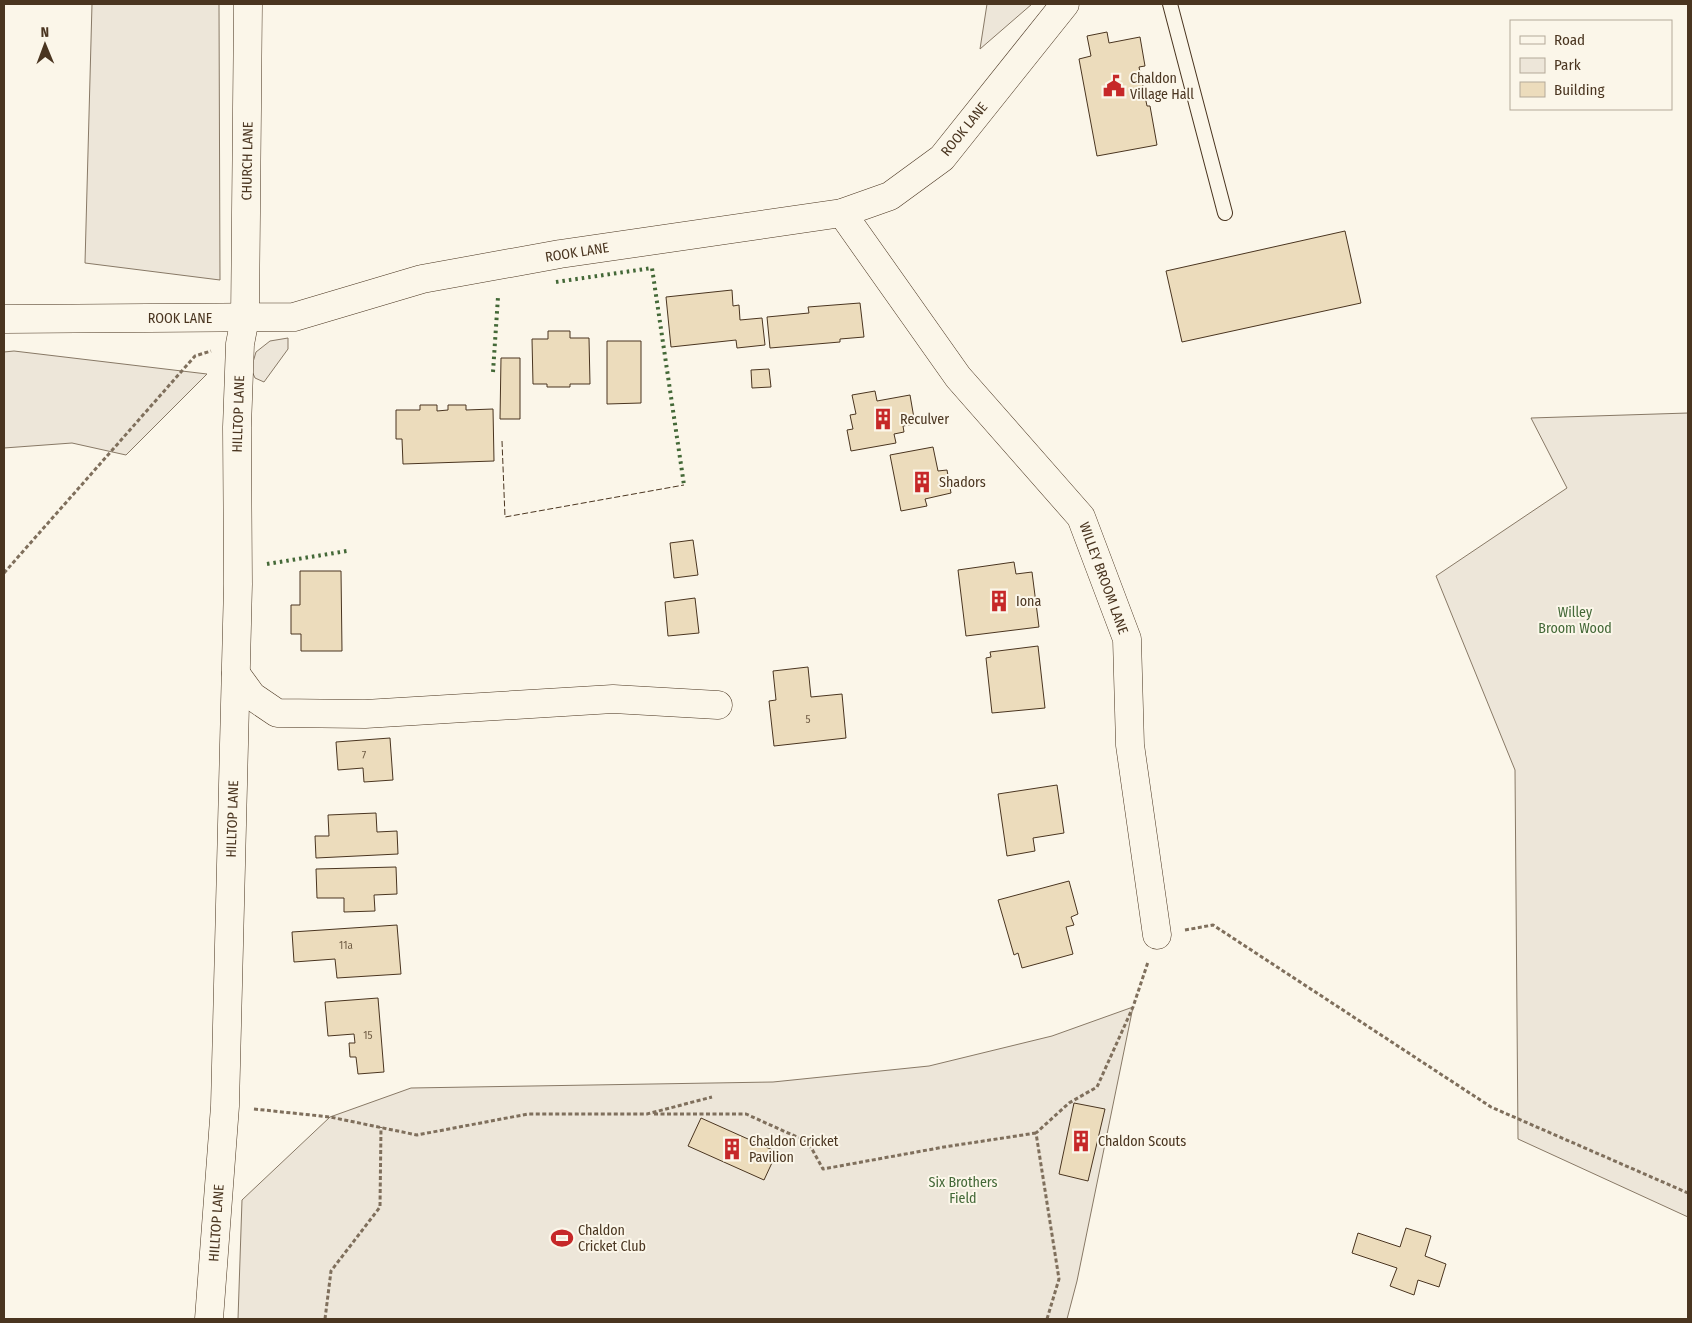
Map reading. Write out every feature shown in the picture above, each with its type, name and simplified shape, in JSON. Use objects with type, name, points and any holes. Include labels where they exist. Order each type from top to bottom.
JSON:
[{"type":"street","name":"CHURCH LANE","points":[[245,318],[248,4]]},
{"type":"street","name":"ROOK LANE","points":[[4,319],[294,317],[422,278],[560,254],[842,213],[890,196],[942,158],[1065,4]]},
{"type":"street","name":"WILLEY BROOM LANE","points":[[842,213],[958,377],[1082,517],[1127,639],[1130,744],[1157,935]]},
{"type":"street","name":"HILLTOP LANE","points":[[210,1319],[225,1106],[238,584],[236,514],[237,427],[240,344],[245,318]]},
{"type":"street","points":[[236,674],[252,696],[277,713],[365,714],[614,699],[718,705]]},
{"type":"lane","points":[[1170,4],[1225,213]]},
{"type":"path","points":[[4,574],[194,356],[240,344]]},
{"type":"path","points":[[225,1106],[330,1117],[418,1135],[528,1114],[746,1114],[808,1142],[823,1169],[944,1146],[1036,1133],[1069,1103],[1098,1086],[1133,1007],[1157,935],[1213,925],[1491,1106],[1688,1193]]},
{"type":"path","points":[[648,1114],[712,1097]]},
{"type":"path","points":[[325,1319],[331,1271],[380,1207],[381,1127]]},
{"type":"path","points":[[1036,1133],[1058,1280],[1047,1319]]},
{"type":"green space","points":[[92,4],[219,4],[220,280],[85,263]]},
{"type":"green space","points":[[987,4],[1032,4],[980,49]]},
{"type":"green space","points":[[288,338],[288,349],[264,382],[255,378],[251,369],[256,352],[270,341]]},
{"type":"green space","points":[[14,351],[207,374],[126,455],[72,443],[4,448],[4,352]]},
{"type":"green space","name":"Willey Broom Wood","points":[[1688,413],[1688,1217],[1518,1139],[1515,770],[1436,576],[1567,488],[1531,418]]},
{"type":"green space","name":"Six Brothers Field","points":[[1133,1007],[1077,1281],[1067,1319],[238,1319],[242,1200],[330,1117],[411,1088],[773,1082],[929,1066],[1052,1036]]},
{"type":"building","name":"Chaldon Village Hall","points":[[1107,32],[1109,43],[1140,37],[1145,66],[1139,67],[1147,106],[1150,106],[1157,145],[1097,156],[1079,59],[1091,56],[1087,36]]},
{"type":"building","points":[[1345,231],[1361,303],[1182,342],[1166,271]]},
{"type":"building","points":[[732,290],[733,306],[739,305],[740,320],[762,318],[765,345],[737,348],[736,340],[671,347],[666,297]]},
{"type":"building","points":[[860,303],[864,337],[840,339],[840,342],[770,348],[767,317],[809,313],[808,307]]},
{"type":"building","points":[[548,331],[570,331],[570,338],[589,338],[590,384],[570,384],[570,387],[547,387],[547,384],[533,384],[532,339],[548,339]]},
{"type":"building","points":[[607,341],[641,341],[641,403],[607,404]]},
{"type":"building","points":[[501,358],[520,358],[520,419],[500,419]]},
{"type":"building","points":[[769,369],[771,387],[752,388],[751,370]]},
{"type":"building","name":"Reculver","points":[[875,391],[877,401],[910,395],[915,424],[903,426],[904,432],[894,434],[896,443],[851,451],[847,430],[853,429],[850,415],[856,414],[852,395]]},
{"type":"building","points":[[420,405],[437,405],[437,411],[448,410],[448,405],[466,405],[466,410],[493,409],[494,461],[403,464],[402,439],[396,439],[396,410],[420,410]]},
{"type":"building","name":"Shadors","points":[[933,447],[938,471],[947,470],[951,493],[925,499],[927,506],[901,511],[890,455]]},
{"type":"building","points":[[693,540],[698,575],[674,578],[670,543]]},
{"type":"building","name":"Iona","points":[[1014,562],[1016,574],[1032,572],[1039,627],[966,636],[958,570]]},
{"type":"building","points":[[300,571],[341,571],[342,651],[301,651],[301,634],[291,634],[291,605],[300,605]]},
{"type":"building","points":[[695,598],[699,633],[668,636],[665,602]]},
{"type":"building","points":[[1038,646],[1045,708],[992,713],[986,658],[991,657],[990,652]]},
{"type":"building","points":[[808,667],[811,697],[842,694],[846,738],[774,746],[769,701],[776,700],[773,671]]},
{"type":"building","points":[[390,738],[393,780],[364,782],[363,768],[338,770],[336,742]]},
{"type":"building","points":[[1057,785],[1064,833],[1033,838],[1035,851],[1007,856],[998,794]]},
{"type":"building","points":[[376,813],[377,832],[397,831],[398,854],[316,858],[315,836],[329,836],[328,815]]},
{"type":"building","points":[[396,867],[397,894],[374,895],[375,911],[344,912],[344,898],[317,898],[316,869]]},
{"type":"building","points":[[1069,881],[1078,914],[1071,917],[1074,925],[1066,927],[1073,954],[1022,968],[1018,953],[1014,955],[998,900]]},
{"type":"building","points":[[397,925],[401,974],[337,978],[335,959],[294,962],[292,932]]},
{"type":"building","points":[[378,998],[384,1072],[358,1074],[356,1057],[350,1057],[349,1043],[355,1043],[354,1034],[328,1036],[325,1002]]},
{"type":"building","name":"Chaldon Scouts","points":[[1074,1103],[1105,1109],[1088,1181],[1059,1174]]},
{"type":"building","name":"Chaldon Cricket Pavilion","points":[[701,1118],[777,1152],[764,1180],[688,1146]]},
{"type":"building","points":[[1406,1228],[1431,1236],[1425,1256],[1446,1264],[1439,1287],[1418,1280],[1414,1295],[1390,1286],[1397,1268],[1352,1253],[1358,1233],[1400,1247]]},
{"type":"hedge","points":[[556,282],[652,268],[684,485]]},
{"type":"hedge","points":[[493,372],[498,297]]},
{"type":"hedge","points":[[267,564],[347,551]]},
{"type":"fence","points":[[502,441],[505,517],[684,485]]},
{"type":"place","name":"Chaldon Village Hall","points":[[1114,86]]},
{"type":"place","name":"Reculver","points":[[883,419]]},
{"type":"place","name":"Shadors","points":[[922,482]]},
{"type":"place","name":"Iona","points":[[999,601]]},
{"type":"place","name":"Chaldon Scouts","points":[[1081,1141]]},
{"type":"place","name":"Chaldon Cricket Pavilion","points":[[732,1149]]},
{"type":"place","name":"Chaldon Cricket Club","points":[[562,1238]]}]
